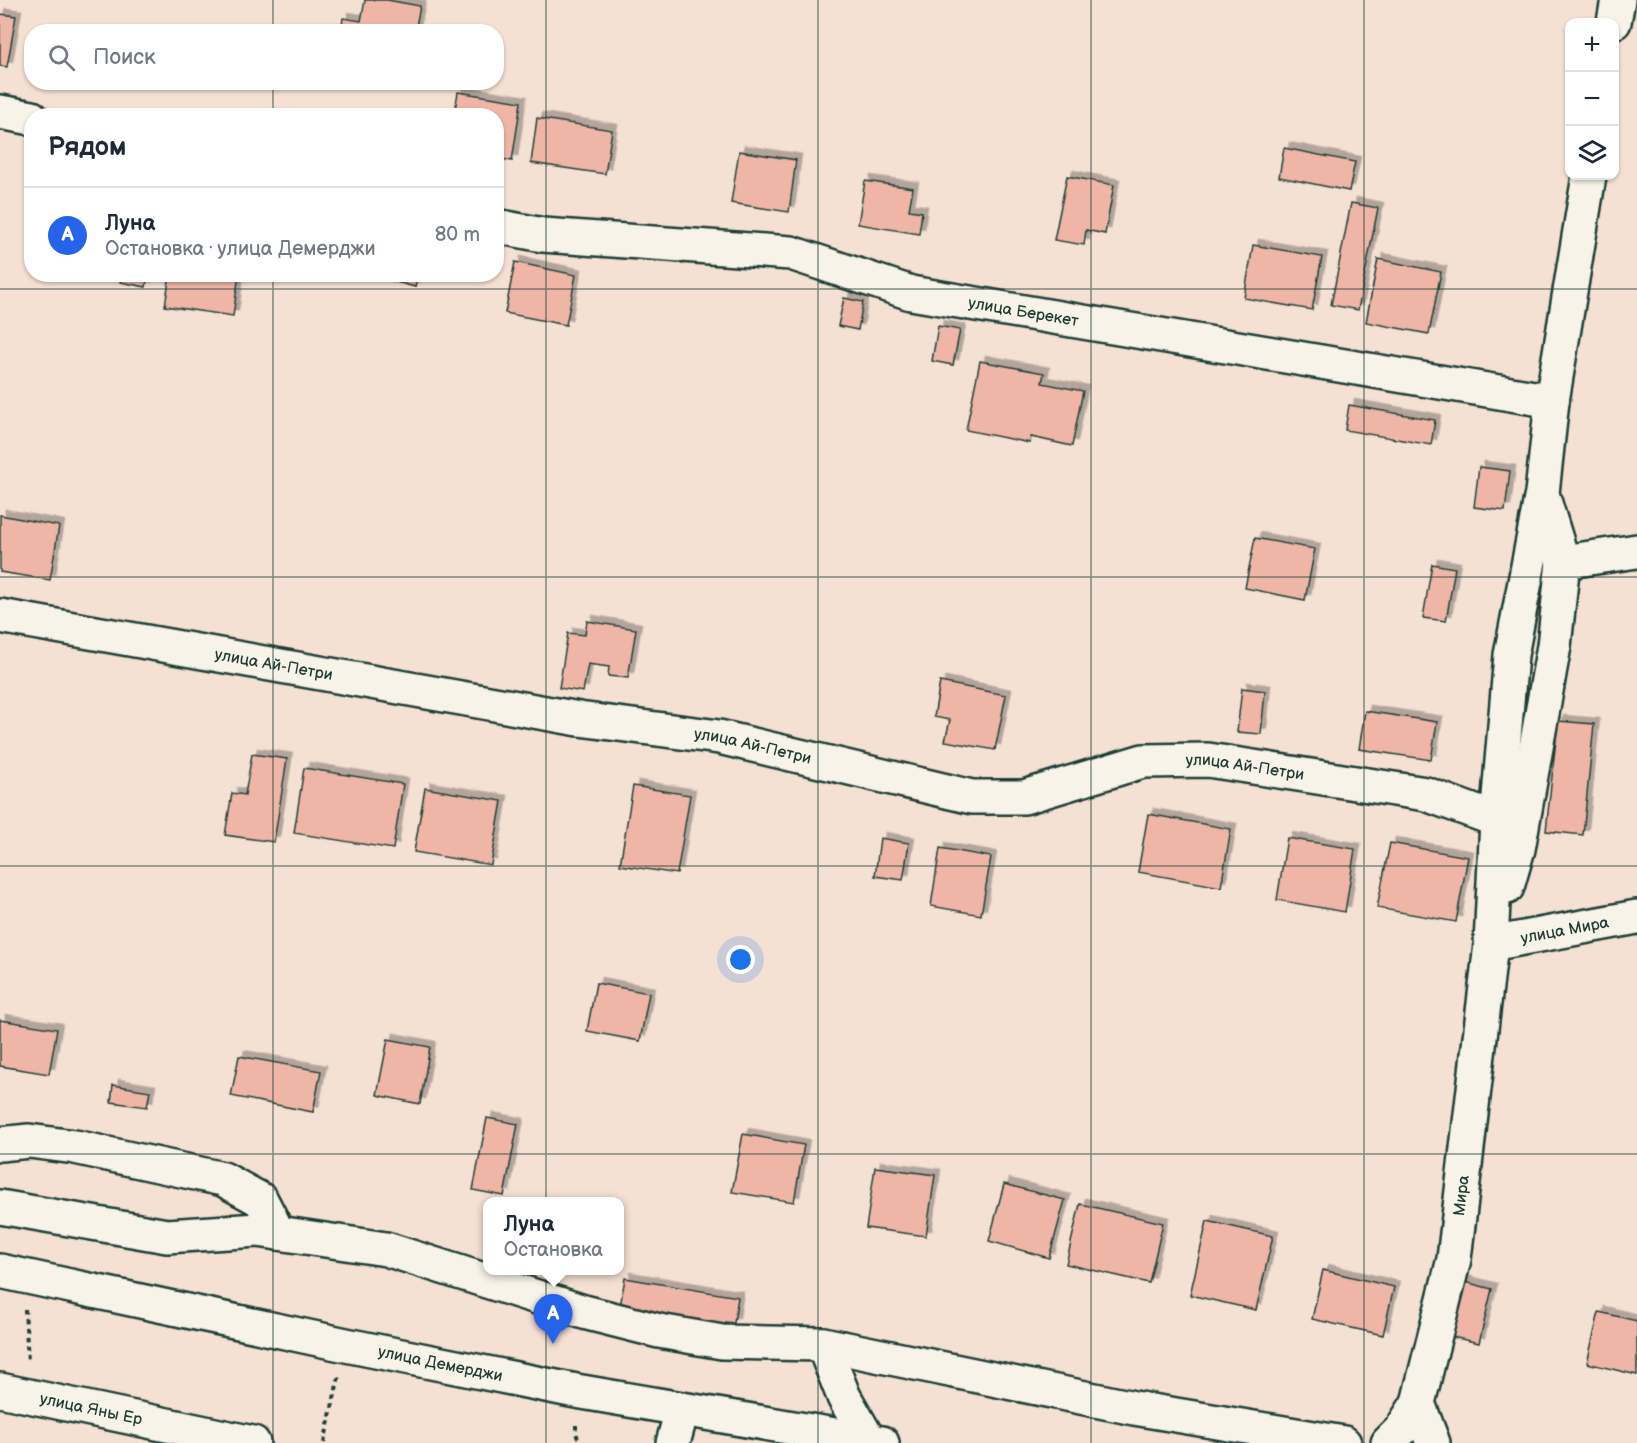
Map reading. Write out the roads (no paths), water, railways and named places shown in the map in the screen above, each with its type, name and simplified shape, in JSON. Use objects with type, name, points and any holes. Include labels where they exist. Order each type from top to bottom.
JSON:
[{"type":"street","points":[[1615,18],[1618,0]]},
{"type":"street","points":[[0,112],[24,116]]},
{"type":"street","points":[[1491,944],[1497,820],[1511,655],[1542,493],[1552,401],[1588,180]]},
{"type":"street","name":"улица Берекет","points":[[504,228],[543,235],[791,253],[911,293],[1552,401]]},
{"type":"street","points":[[1491,944],[1518,849],[1554,646],[1563,562],[1542,493]]},
{"type":"street","points":[[1563,562],[1637,551]]},
{"type":"street","name":"улица Ай-Петри","points":[[0,616],[579,719],[719,737],[972,797],[1024,797],[1143,761],[1208,760],[1426,794],[1497,820]]},
{"type":"street","name":"улица Мира","points":[[1491,944],[1637,917]]},
{"type":"street","name":"Мира","points":[[1388,1443],[1401,1430],[1418,1403],[1454,1259],[1491,944]]},
{"type":"street","points":[[0,1144],[29,1141],[75,1147],[223,1179],[261,1200],[278,1233]]},
{"type":"street","points":[[0,1207],[167,1236],[258,1230],[386,1249],[584,1312],[659,1331],[722,1342],[823,1344],[1134,1408],[1344,1443]]},
{"type":"street","name":"улица Демерджи","points":[[11,1273],[346,1345],[576,1391],[875,1442]]},
{"type":"street","points":[[823,1344],[844,1397],[875,1442]]},
{"type":"street","name":"улица Яны Ер","points":[[15,1393],[253,1443]]},
{"type":"street","points":[[1418,1403],[1433,1443]]},
{"type":"street","points":[[673,1443],[682,1410]]},
{"type":"place","name":"Луна","points":[[553,1344]]}]
